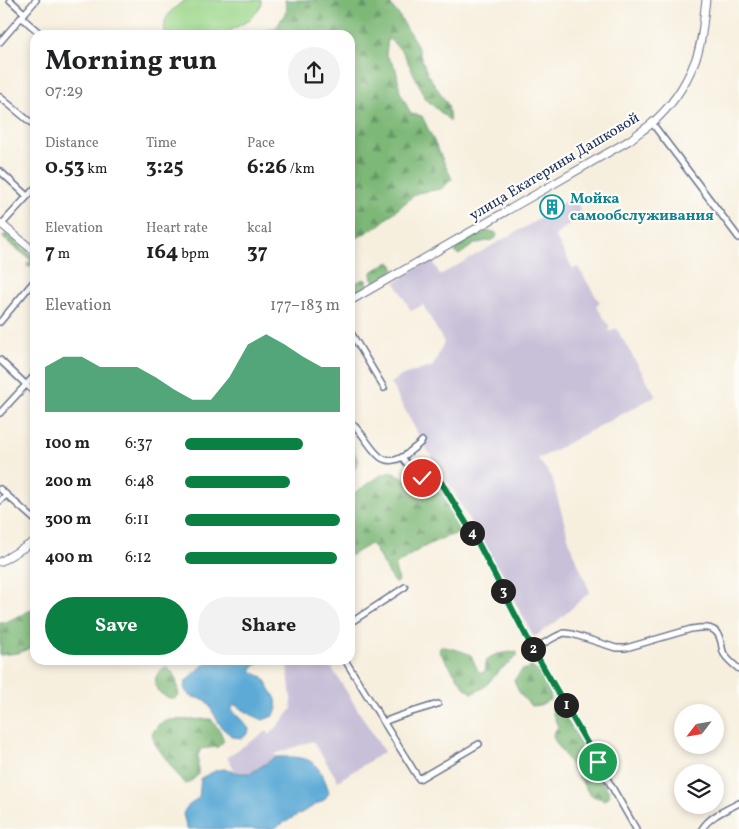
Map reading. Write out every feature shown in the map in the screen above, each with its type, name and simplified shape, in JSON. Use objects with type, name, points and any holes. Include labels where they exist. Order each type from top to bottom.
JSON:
[{"type":"street","points":[[10,0],[37,30]]},
{"type":"street","points":[[0,42],[36,0]]},
{"type":"street","name":"улица Екатерины Дашковой","points":[[355,298],[630,140],[652,123],[678,94],[696,60],[706,0]]},
{"type":"street","points":[[0,97],[30,122]]},
{"type":"street","points":[[652,123],[739,238]]},
{"type":"street","points":[[0,171],[28,196]]},
{"type":"street","points":[[30,194],[1,223],[30,248]]},
{"type":"street","points":[[0,322],[30,286]]},
{"type":"street","points":[[355,339],[384,388]]},
{"type":"street","points":[[0,360],[30,388]]},
{"type":"street","points":[[0,413],[30,381]]},
{"type":"street","points":[[355,425],[379,457],[387,461],[402,457],[422,441]]},
{"type":"street","points":[[402,457],[411,469],[428,483],[436,484],[441,482],[476,539],[533,649],[636,829]]},
{"type":"street","points":[[0,489],[30,516]]},
{"type":"street","points":[[0,501],[6,494]]},
{"type":"street","points":[[0,562],[30,544]]},
{"type":"street","points":[[355,620],[405,587]]},
{"type":"street","points":[[533,649],[564,633],[616,648],[626,648],[701,627],[715,630],[724,654],[739,669]]},
{"type":"street","points":[[348,665],[419,778],[479,744]]},
{"type":"street","points":[[384,722],[438,704]]},
{"type":"street","points":[[702,829],[713,817],[739,803]]},
{"type":"shaded area","points":[[577,193],[580,215],[555,236],[573,269],[578,267],[600,303],[596,306],[610,327],[608,329],[610,332],[616,328],[656,396],[538,459],[552,477],[570,544],[590,592],[556,622],[534,637],[457,498],[422,441],[390,383],[403,375],[433,366],[444,342],[423,305],[411,311],[395,282],[432,259],[440,275],[541,218]]},
{"type":"shaded area","points":[[288,665],[330,665],[384,752],[338,781],[313,741],[274,754],[276,757],[251,773],[236,772],[227,757],[267,731],[270,735],[292,709]]},
{"type":"green space","points":[[186,0],[261,0],[261,5],[256,13],[249,20],[232,30],[165,30],[166,19],[177,6]]},
{"type":"green space","points":[[285,0],[387,0],[416,43],[427,73],[448,105],[450,121],[426,99],[403,52],[388,38],[386,54],[396,69],[400,92],[411,114],[422,116],[452,179],[441,189],[417,193],[379,225],[355,239],[355,30],[268,30],[276,28],[287,10]]},
{"type":"green space","points":[[489,231],[497,234],[496,238],[471,246],[459,255],[455,252],[460,244]]},
{"type":"green space","points":[[6,234],[30,254],[30,259],[4,239],[3,236]]},
{"type":"green space","points":[[389,262],[393,265],[394,270],[375,282],[371,275],[373,271]]},
{"type":"green space","points":[[363,279],[367,283],[366,287],[355,293],[355,283]]},
{"type":"green space","points":[[355,453],[358,462],[355,468]]},
{"type":"green space","points":[[391,472],[423,490],[441,493],[462,528],[459,533],[425,546],[395,566],[399,580],[396,583],[373,546],[370,544],[355,553],[355,493],[381,475]]},
{"type":"green space","points":[[30,610],[30,648],[18,653],[0,655],[0,623]]},
{"type":"green space","points":[[441,646],[471,655],[478,671],[482,673],[485,671],[487,660],[494,655],[517,652],[517,656],[484,687],[472,693],[465,688],[439,651]]},
{"type":"green space","points":[[166,667],[173,672],[176,679],[179,695],[175,699],[161,694],[156,686],[156,677]]},
{"type":"green space","points":[[532,667],[541,674],[549,688],[551,699],[540,705],[532,706],[521,695],[514,680],[522,670]]},
{"type":"green space","points":[[556,704],[559,706],[610,794],[608,798],[604,800],[590,795],[554,739],[553,734],[558,727],[552,708]]},
{"type":"green space","points":[[211,719],[220,731],[224,741],[218,747],[201,749],[198,755],[198,775],[186,784],[155,744],[152,733],[159,724],[169,720]]},
{"type":"water","points":[[204,665],[256,665],[252,667],[252,672],[263,677],[276,699],[277,710],[273,716],[263,720],[232,705],[234,712],[249,729],[248,733],[242,738],[233,737],[222,728],[206,700],[188,694],[184,687],[186,681]]},
{"type":"water","points":[[276,757],[300,758],[316,765],[322,774],[329,793],[324,800],[273,829],[187,829],[183,814],[186,808],[199,797],[201,778],[217,770],[224,769],[240,773],[251,773]]},
{"type":"place","name":"Мойка самообслуживания","points":[[552,207]]},
{"type":"route","points":[[422,478],[428,483],[436,484],[441,482],[476,539],[533,649],[598,762]]}]
